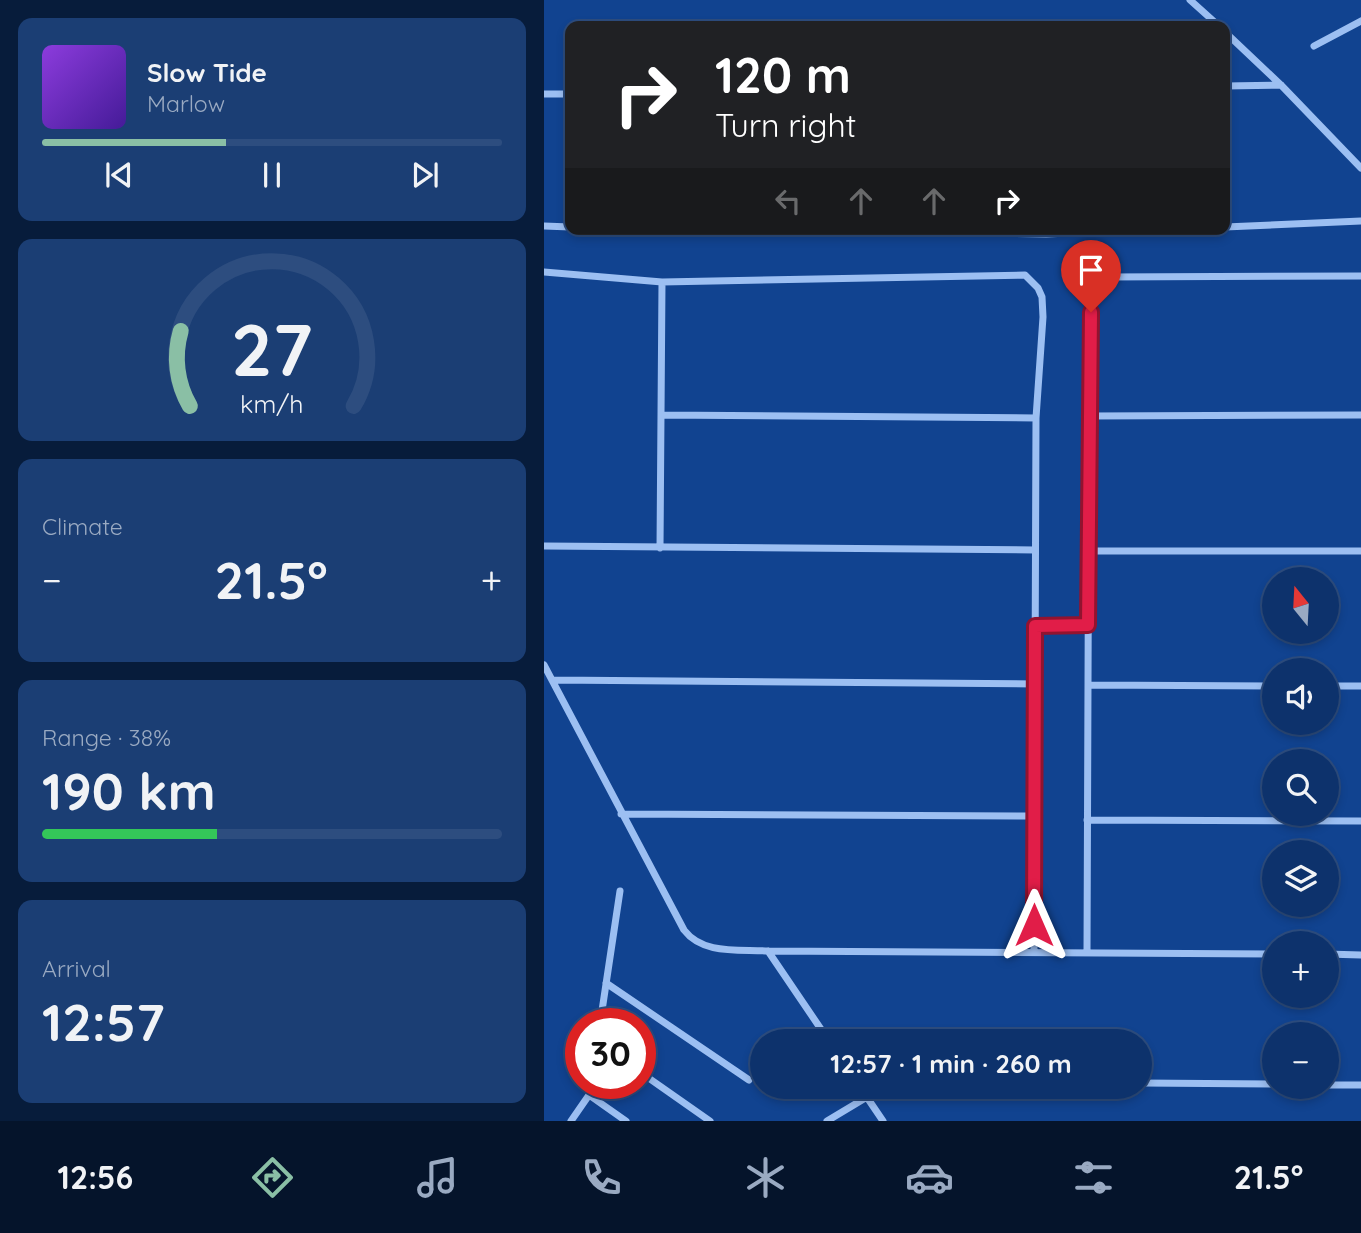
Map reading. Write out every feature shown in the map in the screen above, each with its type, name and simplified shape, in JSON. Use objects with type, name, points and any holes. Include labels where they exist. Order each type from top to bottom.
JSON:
[{"type":"street","points":[[1190,0],[1213,21]]},
{"type":"street","points":[[1314,46],[1361,21]]},
{"type":"street","points":[[1230,37],[1281,85],[1361,169]]},
{"type":"street","points":[[1230,86],[1281,85]]},
{"type":"street","points":[[544,94],[565,94]]},
{"type":"street","points":[[1230,227],[1361,221]]},
{"type":"street","points":[[544,226],[565,227]]},
{"type":"street","points":[[544,272],[662,282],[1025,275],[1038,288],[1042,297],[1036,418],[1034,952]]},
{"type":"street","points":[[1087,953],[1092,282],[1096,279],[1361,276]]},
{"type":"street","points":[[660,548],[662,282]]},
{"type":"street","points":[[661,415],[1036,418]]},
{"type":"street","points":[[1089,416],[1361,415]]},
{"type":"street","points":[[544,546],[1035,550]]},
{"type":"street","points":[[1088,551],[1361,551]]},
{"type":"street","points":[[1035,626],[1088,625]]},
{"type":"street","points":[[544,665],[683,930],[695,942],[707,947],[768,951],[1262,954]]},
{"type":"street","points":[[552,680],[1035,684]]},
{"type":"street","points":[[1088,685],[1262,686]]},
{"type":"street","points":[[1339,686],[1361,686]]},
{"type":"street","points":[[621,814],[1034,816]]},
{"type":"street","points":[[1087,820],[1361,821]]},
{"type":"street","points":[[602,1008],[620,891]]},
{"type":"street","points":[[768,951],[821,1029]]},
{"type":"street","points":[[1339,954],[1361,955]]},
{"type":"street","points":[[606,983],[749,1080]]},
{"type":"street","points":[[656,1083],[710,1121]]},
{"type":"street","points":[[1152,1083],[1262,1084]]},
{"type":"street","points":[[1339,1085],[1361,1085]]},
{"type":"street","points":[[571,1121],[586,1099]]},
{"type":"street","points":[[595,1099],[626,1121]]},
{"type":"street","points":[[827,1121],[864,1099]]},
{"type":"street","points":[[868,1099],[883,1121]]},
{"type":"route","points":[[1034,925],[1035,626],[1088,625],[1091,312]]}]
